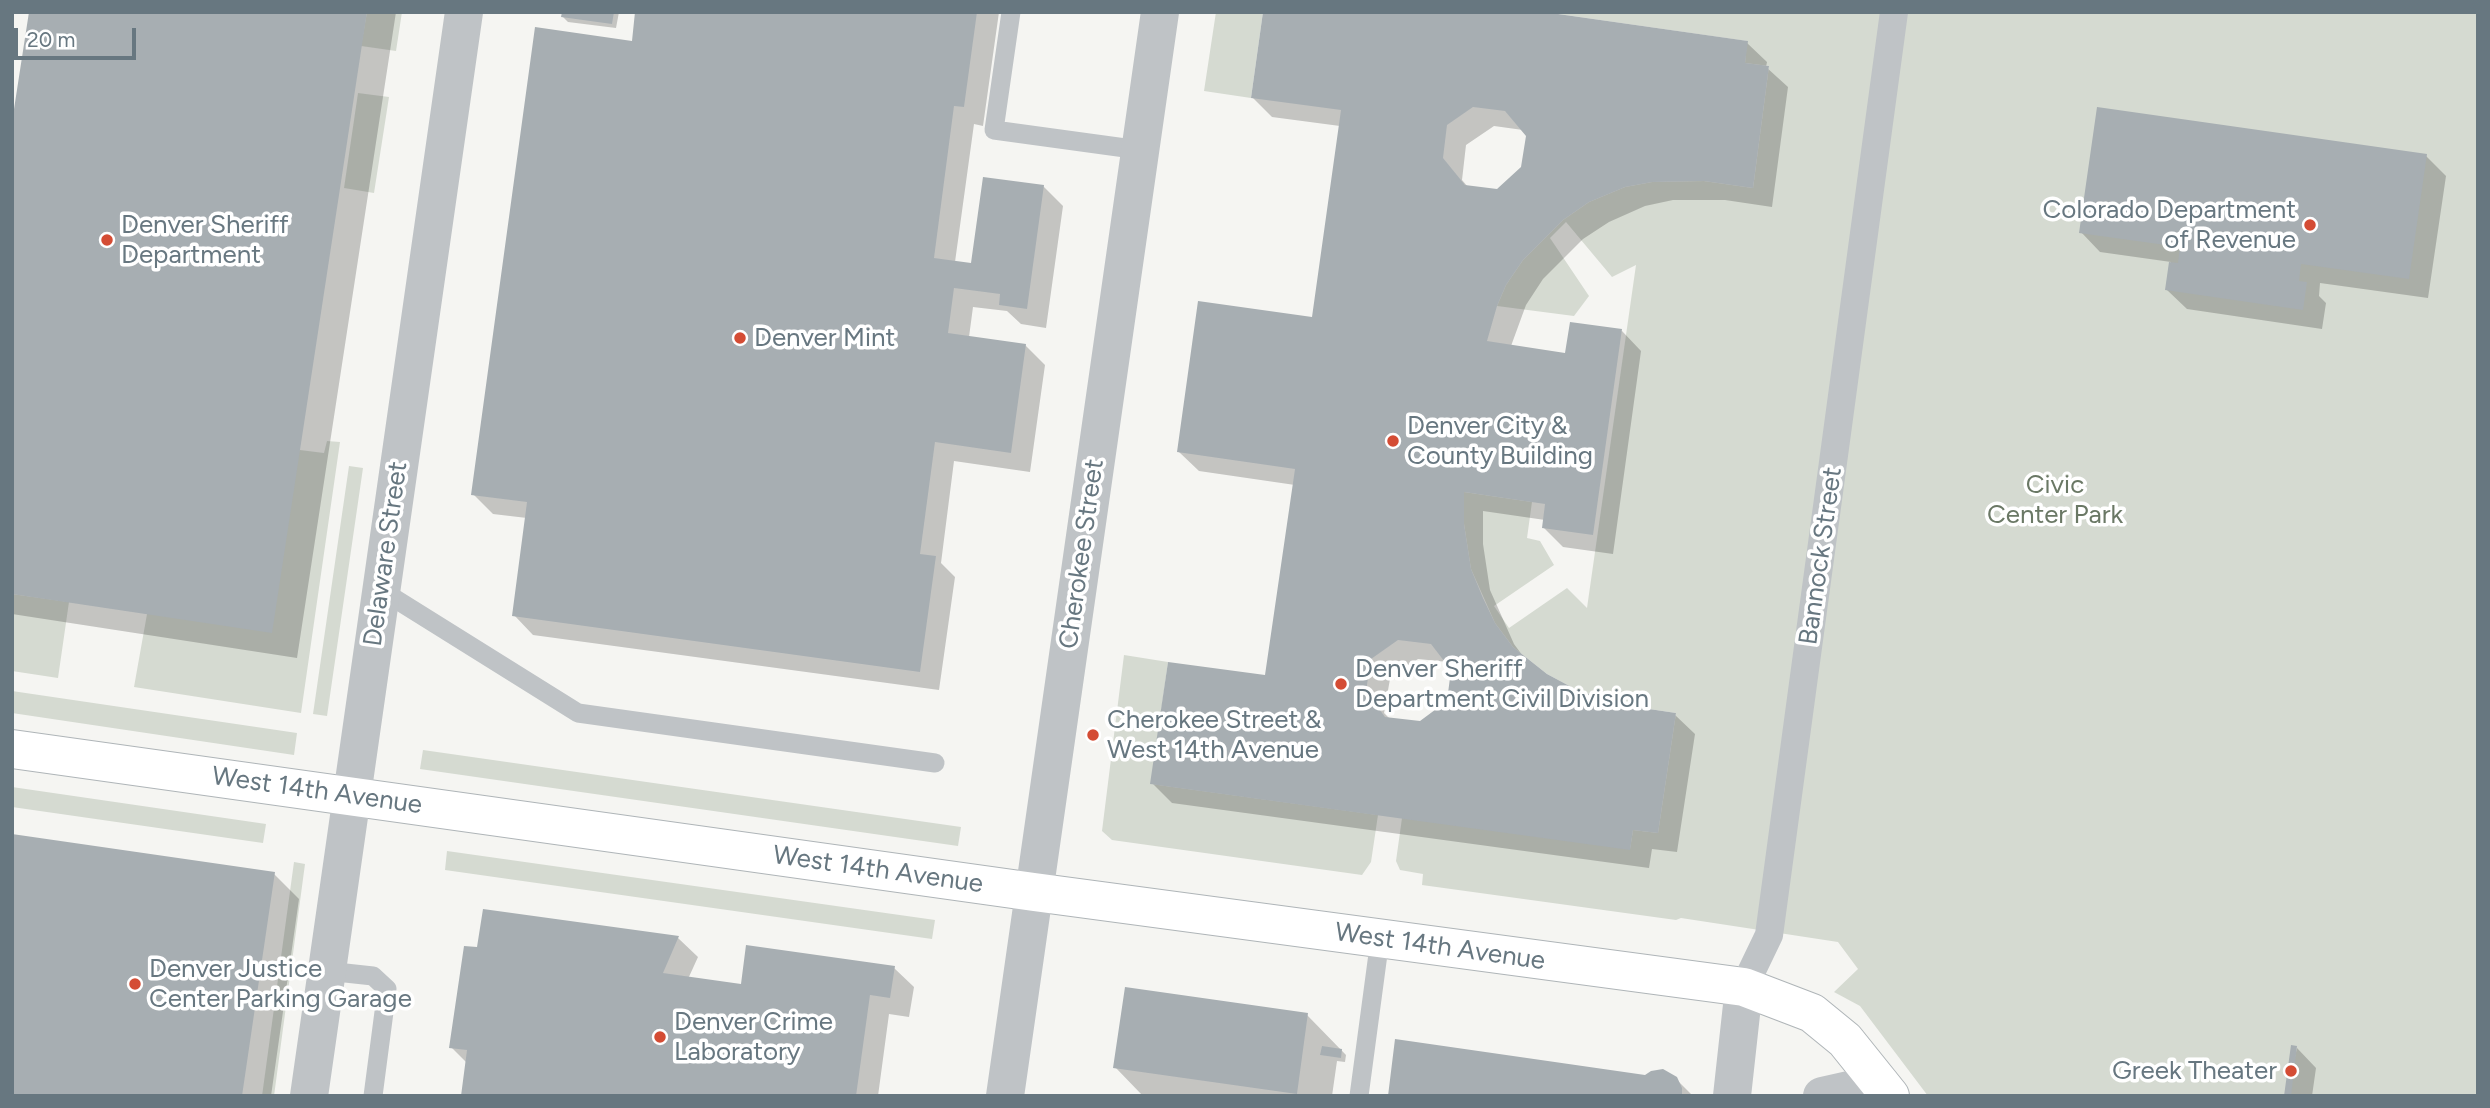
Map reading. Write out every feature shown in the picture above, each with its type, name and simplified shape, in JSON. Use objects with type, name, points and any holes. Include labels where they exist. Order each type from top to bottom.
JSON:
[{"type":"main road","name":"West 14th Avenue","points":[[12,749],[1034,892],[1744,987],[1812,1013],[1845,1040],[1885,1089]]},
{"type":"street","name":"Delaware Street","points":[[309,1096],[464,12]]},
{"type":"street","name":"Cherokee Street","points":[[1005,1096],[1160,12]]},
{"type":"street","name":"Bannock Street","points":[[1732,1096],[1744,987],[1769,935],[1894,12]]},
{"type":"street","points":[[1822,1096],[1885,1089]]},
{"type":"lane","points":[[1011,12],[994,130],[1140,150]]},
{"type":"lane","points":[[381,590],[578,713],[934,763]]},
{"type":"lane","points":[[1359,1096],[1380,939]]},
{"type":"lane","points":[[327,971],[373,976],[387,989],[373,1096]]},
{"type":"green space","points":[[367,12],[402,12],[396,51],[361,46]]},
{"type":"green space","points":[[1216,12],[1263,12],[1251,98],[1204,91]]},
{"type":"green space","name":"Civic Center Park","points":[[1544,12],[2478,12],[2478,1096],[1928,1096],[1860,1006],[1834,992],[1858,969],[1838,942],[1681,918],[1676,920],[1422,885],[1423,874],[1400,870],[1396,861],[1402,818],[1630,849],[1633,830],[1658,833],[1676,713],[1622,705],[1577,690],[1547,674],[1513,647],[1495,623],[1471,569],[1464,524],[1464,492],[1532,502],[1527,538],[1540,541],[1554,565],[1494,606],[1509,628],[1567,588],[1587,608],[1636,265],[1612,277],[1566,222],[1550,238],[1589,296],[1574,316],[1497,306],[1506,285],[1523,260],[1563,220],[1589,202],[1625,187],[1652,182],[1704,181],[1753,188],[1769,66],[1745,63],[1747,41]]},
{"type":"green space","points":[[358,93],[389,97],[374,193],[344,188]]},
{"type":"green space","points":[[327,441],[340,442],[301,713],[134,687],[147,614],[300,450],[324,453]]},
{"type":"green space","points":[[349,466],[363,468],[327,716],[313,714]]},
{"type":"green space","points":[[12,594],[69,602],[58,678],[12,671]]},
{"type":"green space","points":[[1124,655],[1168,662],[1151,784],[1378,815],[1371,862],[1362,875],[1112,840],[1102,831]]},
{"type":"green space","points":[[12,691],[297,733],[294,755],[12,713]]},
{"type":"green space","points":[[423,750],[961,827],[958,846],[420,769]]},
{"type":"green space","points":[[12,787],[266,824],[263,843],[12,807]]},
{"type":"green space","points":[[447,851],[935,920],[932,939],[445,870]]},
{"type":"green space","points":[[294,862],[305,864],[274,1096],[262,1096]]},
{"type":"building","points":[[29,12],[367,12],[272,633],[12,594],[12,122]]},
{"type":"building","points":[[562,12],[614,12],[612,24],[561,17]]},
{"type":"building","name":"Denver Mint","points":[[635,12],[977,12],[964,107],[954,106],[934,258],[971,263],[983,177],[1044,185],[1027,309],[999,305],[1000,294],[954,288],[948,333],[1026,344],[1011,453],[935,442],[920,554],[936,556],[920,672],[512,616],[527,502],[471,495],[535,27],[632,41]]},
{"type":"building","name":"Denver City & County Building","points":[[1263,12],[1544,12],[1748,41],[1745,63],[1769,66],[1753,188],[1704,181],[1652,182],[1625,187],[1589,202],[1563,220],[1523,260],[1506,285],[1487,341],[1565,353],[1570,322],[1622,329],[1593,535],[1542,528],[1545,504],[1464,492],[1464,524],[1471,569],[1495,623],[1513,647],[1547,674],[1577,690],[1622,705],[1676,713],[1658,833],[1633,830],[1630,850],[1150,784],[1168,662],[1265,675],[1295,469],[1177,452],[1198,301],[1312,317],[1341,110],[1251,98]],"holes":[[[1473,107],[1505,111],[1526,136],[1521,167],[1497,189],[1465,185],[1443,158],[1447,125]],[[1398,640],[1431,644],[1451,670],[1447,701],[1420,721],[1385,717],[1366,691],[1371,659]]]},
{"type":"building","points":[[2097,107],[2427,154],[2409,279],[2301,264],[2299,281],[2307,282],[2303,310],[2165,290],[2169,262],[2178,263],[2180,247],[2079,233]]},
{"type":"building","name":"Denver Justice Center Parking Garage","points":[[12,834],[275,872],[242,1096],[12,1096]]},
{"type":"building","points":[[483,909],[679,936],[663,973],[741,984],[746,945],[895,966],[890,998],[870,995],[856,1096],[461,1096],[467,1050],[449,1048],[464,946],[477,947]]},
{"type":"building","points":[[1125,987],[1308,1013],[1297,1094],[1113,1068]]},
{"type":"building","points":[[1395,1039],[1645,1075],[1663,1069],[1677,1077],[1682,1096],[1388,1096]]},
{"type":"building","name":"Greek Theater","points":[[2291,1045],[2297,1046],[2291,1096],[2284,1096]]},
{"type":"building","points":[[1322,1046],[1342,1049],[1341,1058],[1320,1055]]},
{"type":"place","name":"Colorado Department of Revenue","points":[[2310,225]]},
{"type":"place","name":"Denver Sheriff Department","points":[[107,240]]},
{"type":"place","name":"Denver Mint","points":[[740,338]]},
{"type":"place","name":"Denver City & County Building","points":[[1393,441]]},
{"type":"place","name":"Denver Sheriff Department Civil Division","points":[[1341,684]]},
{"type":"place","name":"Cherokee Street & West 14th Avenue","points":[[1093,735]]},
{"type":"place","name":"Denver Justice Center Parking Garage","points":[[135,984]]},
{"type":"place","name":"Denver Crime Laboratory","points":[[660,1037]]},
{"type":"place","name":"Greek Theater","points":[[2291,1071]]}]
